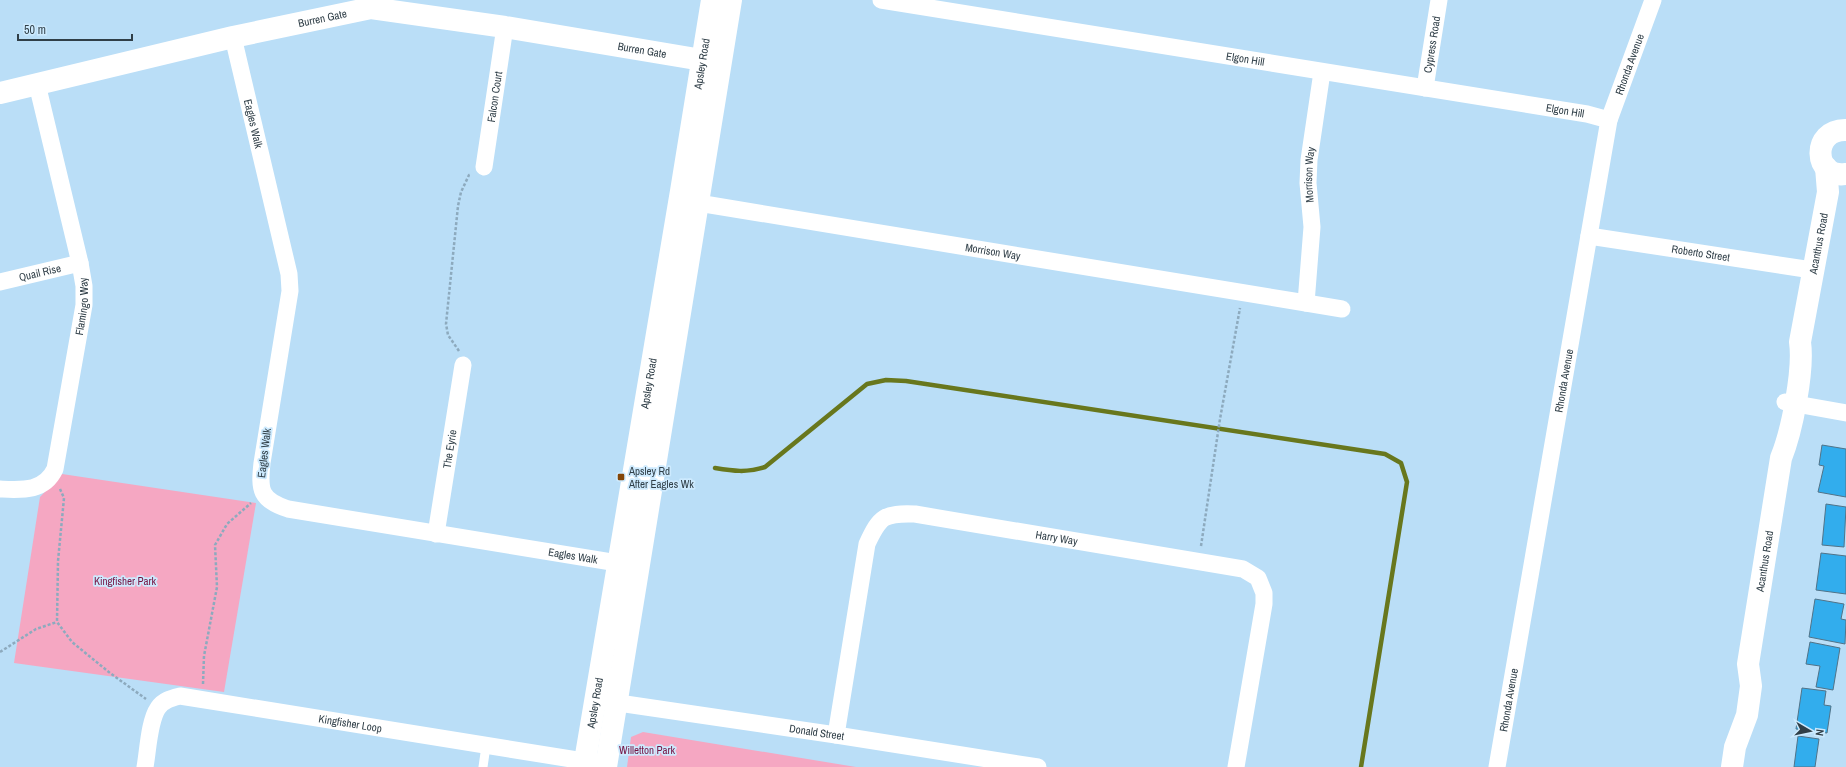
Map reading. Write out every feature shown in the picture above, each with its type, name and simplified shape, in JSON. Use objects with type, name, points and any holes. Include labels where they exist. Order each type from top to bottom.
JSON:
[{"type":"street","name":"Apsley Road","points":[[584,764],[595,700],[628,564],[689,202],[711,61],[712,0]]},
{"type":"street","name":"Apsley Road","points":[[711,61],[731,0]]},
{"type":"street","name":"Elgon Hill","points":[[881,0],[1587,114],[1609,120]]},
{"type":"street","name":"Cypress Road","points":[[1425,88],[1439,0]]},
{"type":"street","name":"Rhonda Avenue","points":[[1497,767],[1609,120],[1653,0]]},
{"type":"street","name":"Burren Gate","points":[[0,93],[233,37],[371,8],[505,27],[711,61]]},
{"type":"street","name":"Falcon Court","points":[[484,167],[505,27]]},
{"type":"street","name":"Eagles Walk","points":[[233,37],[289,274],[290,291],[262,462],[260,480],[262,494],[273,504],[288,509],[628,564]]},
{"type":"street","name":"Morrison Way","points":[[1306,303],[1312,227],[1308,183],[1309,160],[1322,72]]},
{"type":"street","name":"Flamingo Way","points":[[37,84],[80,263],[84,286],[84,305],[58,457],[51,478]]},
{"type":"street","name":"Acanthus Road","points":[[1734,757],[1732,714],[1738,685],[1748,664],[1781,458],[1788,440],[1789,402],[1802,356],[1800,342],[1812,270],[1835,177],[1822,163],[1820,147],[1826,137],[1843,126]]},
{"type":"street","name":"Morrison Way","points":[[689,202],[1342,309]]},
{"type":"street","name":"Roberto Street","points":[[1589,236],[1812,270]]},
{"type":"street","name":"Quail Rise","points":[[0,282],[80,263]]},
{"type":"street","name":"The Eyrie","points":[[436,534],[463,365]]},
{"type":"street","points":[[1789,402],[1846,413]]},
{"type":"street","points":[[0,489],[22,490],[38,487],[51,478]]},
{"type":"street","name":"Harry Way","points":[[836,735],[867,544],[876,524],[893,513],[915,514],[1243,569],[1252,573],[1258,578],[1264,593],[1264,604],[1236,767]]},
{"type":"street","name":"Apsley Road","points":[[606,766],[617,703],[628,564]]},
{"type":"street","name":"Kingfisher Loop","points":[[158,707],[168,699],[180,696],[486,746],[584,764],[606,766]]},
{"type":"street","name":"Donald Street","points":[[595,700],[836,735],[1038,767]]},
{"type":"street","points":[[145,767],[152,722],[158,707]]},
{"type":"lane","points":[[483,767],[486,746]]},
{"type":"path","points":[[463,365],[457,346],[448,335],[446,324],[461,192],[469,175],[484,167]]},
{"type":"path","points":[[1199,562],[1220,419],[1243,292]]},
{"type":"path","points":[[51,478],[58,485],[64,498],[58,561],[57,622],[72,642],[110,673],[158,707]]},
{"type":"path","points":[[200,699],[205,669],[204,656],[217,587],[215,545],[227,524],[262,494]]},
{"type":"path","points":[[0,652],[36,629],[57,622]]},
{"type":"green space","name":"Kingfisher Park","points":[[62,474],[256,503],[224,692],[14,663],[40,497]]},
{"type":"green space","name":"Willetton Park","points":[[643,732],[856,767],[627,767],[631,737]]},
{"type":"building","points":[[1822,445],[1846,449],[1846,497],[1818,492],[1824,466],[1819,465]]},
{"type":"building","points":[[1826,504],[1846,507],[1844,547],[1822,545]]},
{"type":"building","points":[[1821,553],[1846,556],[1846,594],[1816,590]]},
{"type":"building","points":[[1815,599],[1844,604],[1841,619],[1846,620],[1845,644],[1809,637]]},
{"type":"building","points":[[1810,642],[1840,648],[1833,690],[1816,687],[1820,666],[1806,664]]},
{"type":"building","points":[[1802,688],[1826,691],[1824,705],[1831,706],[1827,733],[1796,729]]},
{"type":"building","points":[[1798,736],[1819,739],[1815,767],[1794,767]]},
{"type":"waterway","points":[[715,468],[740,471],[765,467],[867,384],[886,380],[906,381],[1385,454],[1401,463],[1407,482],[1361,767]]},
{"type":"place","name":"Apsley Rd After Eagles Wk","points":[[621,477]]}]
